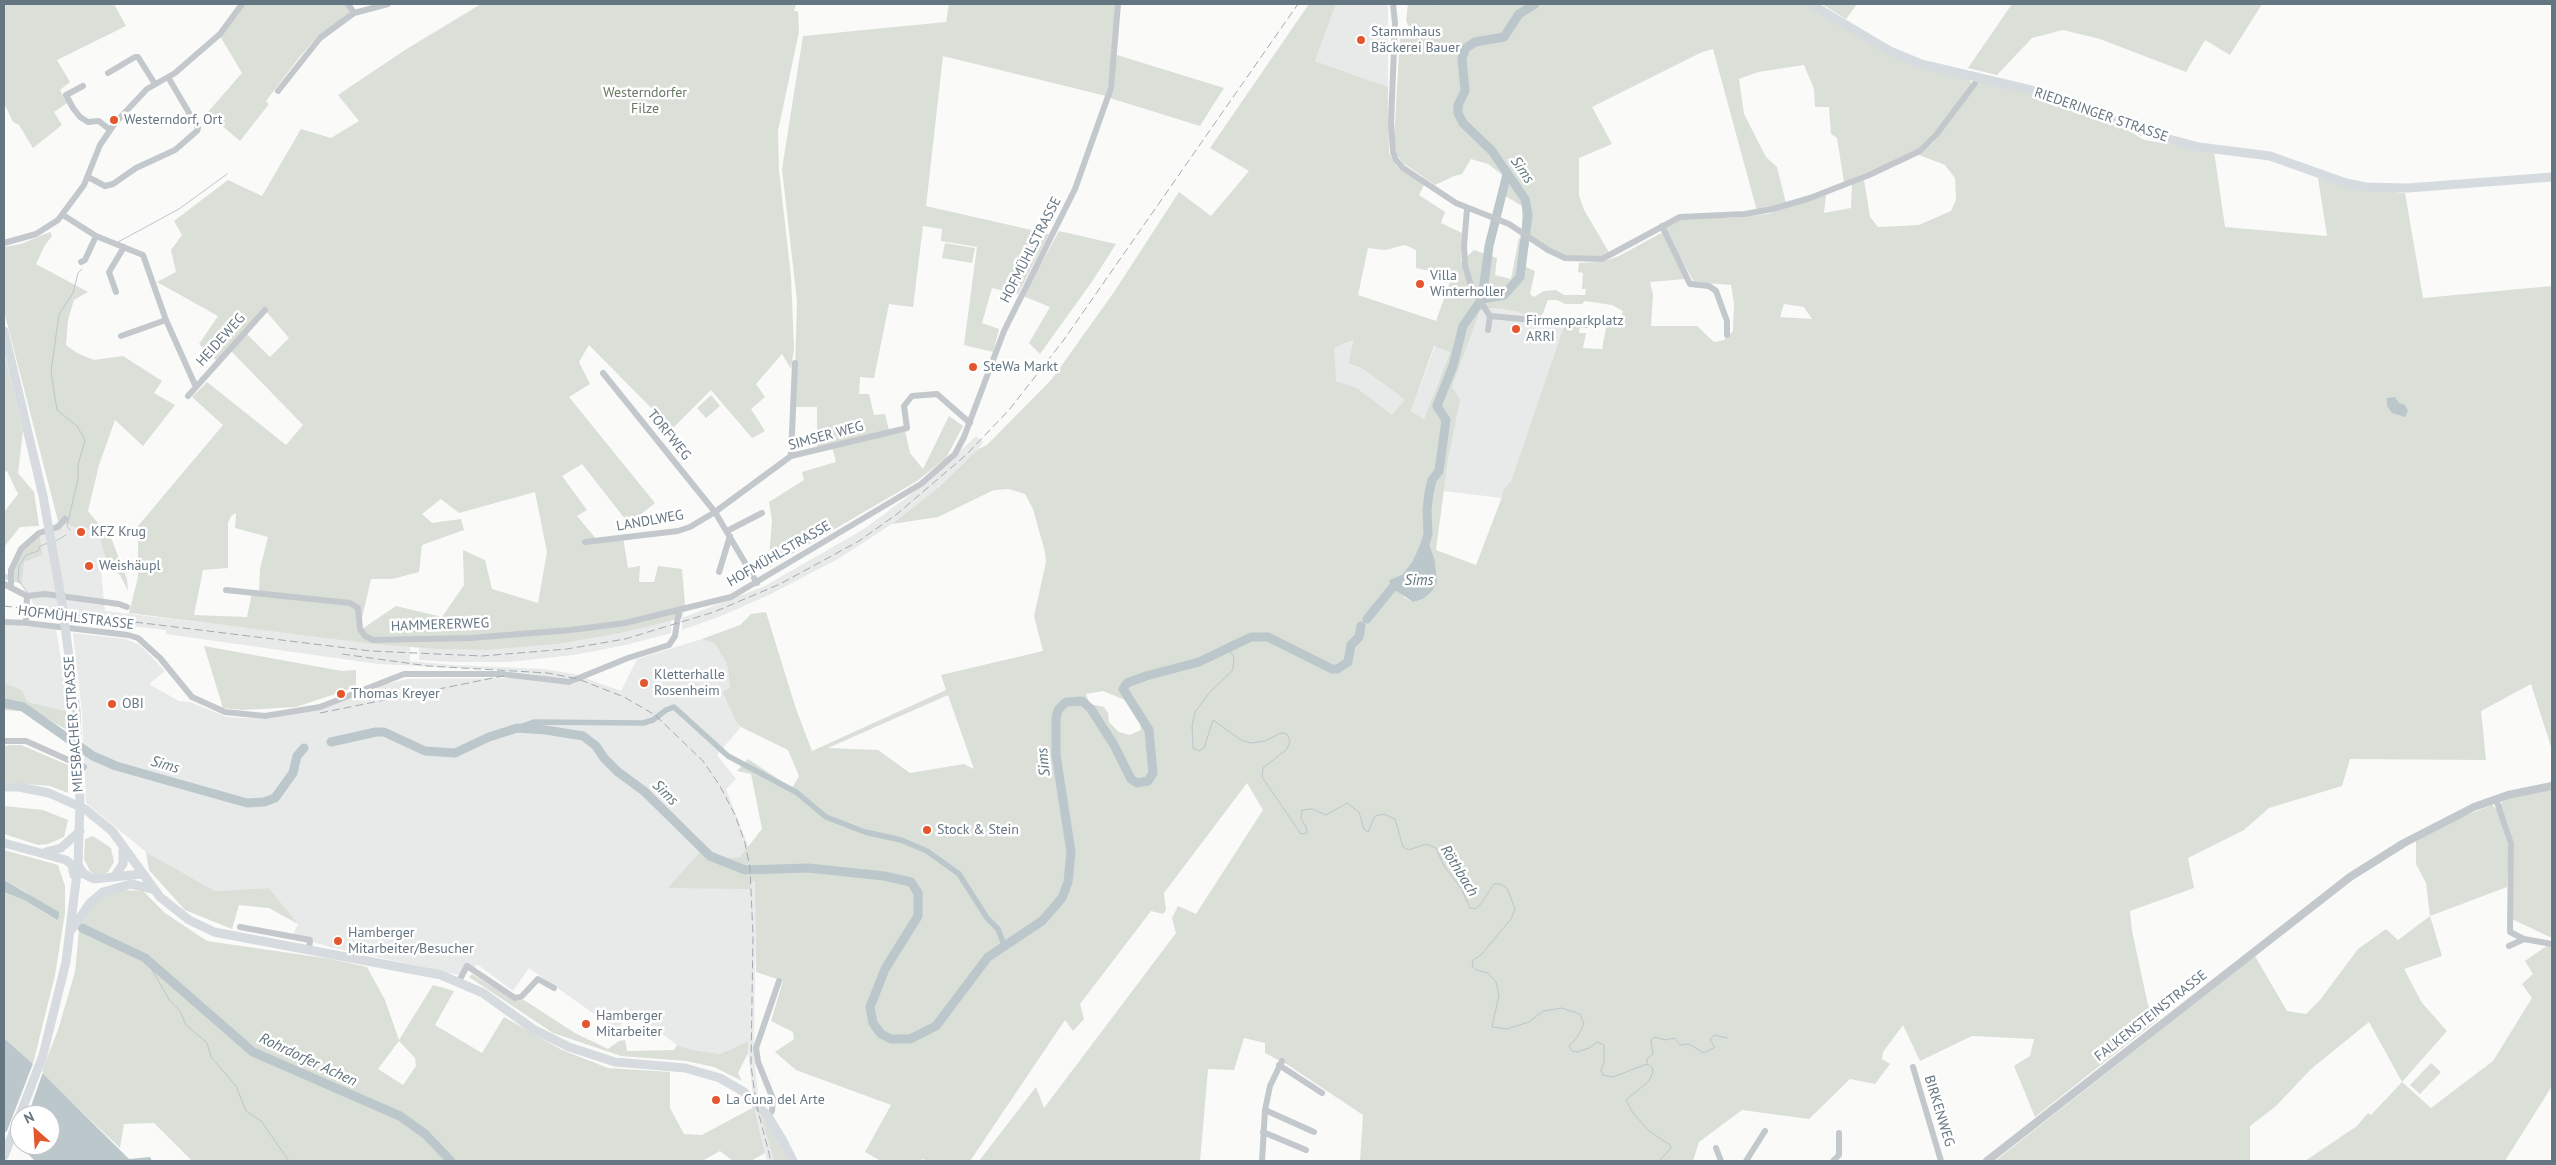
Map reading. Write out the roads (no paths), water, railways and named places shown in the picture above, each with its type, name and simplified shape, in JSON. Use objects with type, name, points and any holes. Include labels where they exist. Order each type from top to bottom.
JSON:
[{"type":"main road","name":"RIEDERINGER STRASSE","points":[[1811,4],[1906,58],[2031,90],[2150,134],[2199,147],[2245,151],[2270,156],[2320,175],[2366,186],[2408,188],[2552,177]]},
{"type":"main road","name":"MIESBACHER STRASSE","points":[[4,331],[44,496],[72,673],[78,751],[80,829],[71,931],[60,993],[43,1056],[24,1105]]},
{"type":"main road","points":[[4,787],[36,790],[73,802],[104,823],[153,889],[178,913],[214,932],[270,945],[309,950],[441,975],[459,981],[483,993],[524,1023],[556,1042],[616,1062],[685,1068],[707,1073],[730,1083],[744,1092],[768,1116],[793,1161]]},
{"type":"main road","points":[[41,852],[57,850],[80,829]]},
{"type":"main road","points":[[4,843],[66,860],[72,865],[74,905]]},
{"type":"main road","points":[[114,877],[123,864],[123,847]]},
{"type":"main road","points":[[78,865],[84,874],[94,879],[142,875]]},
{"type":"main road","points":[[71,931],[96,897],[110,889],[131,884],[142,875]]},
{"type":"main road","points":[[131,884],[153,889]]},
{"type":"main road","name":"MIESBACHER STRASSE","points":[[4,1155],[10,1140]]},
{"type":"street","points":[[4,243],[36,234],[52,225],[63,215],[88,177],[100,145],[130,106],[154,84],[168,77],[220,34],[242,4]]},
{"type":"street","points":[[348,4],[354,13]]},
{"type":"street","points":[[278,91],[320,38],[354,13],[388,4]]},
{"type":"street","name":"HOFMÜHLSTRASSE","points":[[4,622],[26,622],[128,635],[138,638],[160,658],[192,697],[225,712],[265,716],[320,707],[404,674],[502,674],[569,682],[628,658],[669,645],[675,636],[679,610],[724,599],[757,583],[921,484],[955,454],[970,423],[1004,331],[1076,189],[1110,88],[1118,4]]},
{"type":"street","points":[[1393,4],[1395,24],[1391,123],[1393,152],[1396,160],[1402,168],[1467,209],[1499,220],[1565,258],[1602,259],[1628,247],[1662,226],[1687,215],[1745,214],[1790,205],[1912,156],[1936,136],[1979,78]]},
{"type":"street","points":[[108,73],[138,57],[154,84]]},
{"type":"street","points":[[88,177],[105,186],[113,184],[136,168],[156,161],[175,150],[197,131],[198,128],[168,77]]},
{"type":"street","points":[[83,86],[66,95],[73,108],[80,117],[88,122],[99,121],[110,130]]},
{"type":"street","points":[[1467,209],[1464,246],[1466,265],[1472,290],[1490,316],[1488,330]]},
{"type":"street","points":[[63,215],[96,236],[143,255],[166,320],[196,387]]},
{"type":"street","points":[[1662,226],[1690,284],[1709,286],[1716,291],[1727,321],[1727,335]]},
{"type":"street","points":[[81,262],[85,260],[96,236]]},
{"type":"street","points":[[116,292],[109,272],[124,247]]},
{"type":"street","name":"HEIDEWEG","points":[[188,396],[265,310]]},
{"type":"street","points":[[1490,316],[1536,322],[1586,325]]},
{"type":"street","points":[[121,336],[166,320]]},
{"type":"street","points":[[791,456],[795,363]]},
{"type":"street","name":"TORFWEG","points":[[603,373],[715,512]]},
{"type":"street","name":"SIMSER WEG","points":[[715,512],[791,456],[907,428],[904,406],[909,398],[915,395],[933,394],[940,396],[970,423]]},
{"type":"street","points":[[715,512],[757,583]]},
{"type":"street","name":"LANDLWEG","points":[[585,542],[678,531],[690,527],[715,512]]},
{"type":"street","points":[[719,572],[729,534],[762,512]]},
{"type":"street","points":[[11,587],[12,570],[21,549],[39,533],[58,527],[65,519]]},
{"type":"street","points":[[4,584],[27,596],[45,594],[127,607]]},
{"type":"street","name":"HAMMERERWEG","points":[[226,590],[350,603],[358,608],[360,630],[365,636],[373,640],[470,638],[571,630],[625,623],[679,610]]},
{"type":"street","points":[[26,622],[27,596]]},
{"type":"street","points":[[4,741],[26,741],[84,767]]},
{"type":"street","name":"FALKENSTEINSTRASSE","points":[[1987,1161],[2331,891],[2404,843],[2443,822],[2496,799],[2552,786]]},
{"type":"street","points":[[2496,799],[2511,844],[2510,932],[2524,939],[2552,944]]},
{"type":"street","points":[[240,927],[310,940],[309,950]]},
{"type":"street","points":[[2509,946],[2524,939]]},
{"type":"street","points":[[459,981],[468,966],[515,998],[521,997],[538,979],[554,988]]},
{"type":"street","points":[[768,1116],[772,1111],[773,1099],[762,1074],[756,1048],[779,981]]},
{"type":"street","points":[[1262,1161],[1265,1110],[1270,1086],[1280,1063],[1322,1093]]},
{"type":"street","name":"BIRKENWEG","points":[[1913,1067],[1941,1161]]},
{"type":"street","points":[[1265,1110],[1314,1132]]},
{"type":"street","points":[[1746,1161],[1765,1131]]},
{"type":"street","points":[[1263,1132],[1306,1150]]},
{"type":"street","points":[[1833,1161],[1839,1155],[1840,1133]]},
{"type":"street","points":[[1716,1148],[1720,1161]]},
{"type":"water","points":[[2395,397],[2399,403],[2405,405],[2408,411],[2405,417],[2392,413],[2387,406],[2387,398]]},
{"type":"water","name":"Sims","points":[[1428,541],[1435,561],[1437,582],[1432,591],[1423,599],[1413,602],[1392,588],[1389,580],[1402,575],[1412,562],[1421,543]]},
{"type":"water","points":[[4,880],[59,912],[57,920],[24,900],[4,892]]},
{"type":"water","points":[[4,1038],[129,1159],[150,1157],[152,1161],[35,1161],[29,1155],[60,1155],[60,1105],[10,1105],[10,1136],[4,1130]]},
{"type":"waterway","name":"Sims","points":[[1423,550],[1428,534],[1427,510],[1429,493],[1432,480],[1439,471],[1446,420],[1437,406],[1453,366],[1463,326],[1482,299],[1504,295],[1520,277],[1528,215],[1525,199],[1492,151],[1463,123],[1458,113],[1458,105],[1465,91],[1462,58],[1466,48],[1475,42],[1504,37],[1519,14],[1535,4]]},
{"type":"waterway","points":[[118,242],[179,209],[227,174]]},
{"type":"waterway","points":[[1482,299],[1489,246],[1507,174]]},
{"type":"waterway","points":[[70,530],[67,526],[78,479],[78,465],[85,440],[77,426],[57,410],[51,372],[59,314],[73,293],[78,273],[82,269]]},
{"type":"waterway","points":[[54,542],[66,535]]},
{"type":"waterway","points":[[27,592],[18,580],[19,566],[26,555],[38,551],[40,546],[48,543]]},
{"type":"waterway","name":"Sims","points":[[1367,619],[1392,588],[1401,580]]},
{"type":"waterway","name":"Sims","points":[[331,742],[384,732],[425,751],[455,753],[489,737],[517,728],[546,730],[583,736],[596,746],[604,758],[618,772],[644,791],[710,856],[745,870],[808,868],[884,876],[911,882],[918,893],[918,916],[885,969],[870,1007],[873,1023],[881,1034],[891,1039],[910,1039],[936,1026],[988,957],[1042,921],[1062,898],[1068,882],[1071,852],[1056,755],[1056,718],[1058,710],[1066,702],[1082,701],[1091,709],[1114,745],[1131,779],[1137,783],[1148,781],[1153,773],[1149,730],[1123,689],[1127,683],[1199,662],[1251,637],[1268,637],[1332,669],[1337,669],[1348,662],[1351,645],[1359,637],[1361,626]]},
{"type":"waterway","name":"Röthbach","points":[[1228,649],[1234,657],[1233,670],[1210,692],[1195,712],[1192,727],[1193,748],[1199,751],[1204,748],[1213,720],[1241,740],[1251,743],[1265,741],[1281,733],[1287,734],[1290,741],[1287,749],[1263,768],[1262,777],[1301,834],[1307,833],[1301,818],[1302,810],[1312,809],[1326,815],[1347,803],[1359,812],[1364,829],[1368,832],[1375,816],[1384,814],[1395,819],[1403,847],[1409,850],[1426,844],[1436,848],[1444,866],[1461,888],[1470,908],[1475,909],[1480,905],[1494,884],[1500,884],[1507,888],[1515,909],[1511,919],[1481,955],[1473,960],[1472,966],[1476,970],[1488,973],[1496,982],[1499,995],[1492,1027],[1507,1029],[1529,1022],[1543,1011],[1562,1008],[1580,1014],[1584,1024],[1576,1039],[1569,1046],[1572,1051],[1577,1052],[1589,1048],[1597,1042],[1604,1045],[1604,1062],[1601,1070],[1603,1075],[1613,1077],[1647,1064],[1652,1067],[1653,1072],[1649,1081],[1626,1100],[1633,1113],[1649,1131],[1670,1145],[1671,1148],[1659,1161]]},
{"type":"waterway","name":"Sims","points":[[4,703],[23,707],[93,756],[116,766],[247,803],[264,802],[275,798],[293,773],[297,756],[304,748]]},
{"type":"waterway","name":"Sims","points":[[517,728],[534,722],[643,723],[653,720],[666,710],[674,707],[728,756],[796,792],[826,817],[865,832],[901,840],[927,851],[959,874],[987,918],[998,929],[1004,945]]},
{"type":"waterway","name":"Rohrdorfer Achen","points":[[82,928],[145,958],[253,1052],[400,1116],[425,1134],[451,1161]]},
{"type":"waterway","points":[[145,958],[170,1001],[180,1011],[186,1025],[207,1043],[211,1057],[236,1086],[246,1111],[261,1121],[289,1161]]},
{"type":"waterway","points":[[1647,1064],[1647,1059],[1653,1054],[1651,1041],[1654,1037],[1666,1040],[1674,1038],[1680,1045],[1689,1044],[1704,1053],[1715,1047],[1710,1040],[1714,1035],[1727,1038]]},
{"type":"railway","points":[[4,606],[371,651],[482,656],[567,649],[625,639],[714,612],[780,584],[859,541],[897,514],[966,455],[1009,410],[1063,341],[1298,4]]},
{"type":"railway","points":[[342,654],[428,666],[548,673],[578,679],[624,697],[655,715],[703,761],[720,786],[735,815],[745,843],[750,868],[753,936],[751,1065],[756,1103],[771,1161]]},
{"type":"railway","points":[[320,713],[508,675]]},
{"type":"place","name":"Stammhaus Bäckerei Bauer","points":[[1361,40]]},
{"type":"place","name":"Westerndorf, Ort","points":[[114,120]]},
{"type":"place","name":"Villa Winterholler","points":[[1420,284]]},
{"type":"place","name":"Firmenparkplatz ARRI","points":[[1516,329]]},
{"type":"place","name":"SteWa Markt","points":[[973,367]]},
{"type":"place","name":"KFZ Krug","points":[[81,532]]},
{"type":"place","name":"Weishäupl","points":[[89,566]]},
{"type":"place","name":"Kletterhalle Rosenheim","points":[[644,683]]},
{"type":"place","name":"Thomas Kreyer","points":[[341,694]]},
{"type":"place","name":"OBI","points":[[112,704]]},
{"type":"place","name":"Stock & Stein","points":[[927,830]]},
{"type":"place","name":"Hamberger Mitarbeiter/Besucher","points":[[338,941]]},
{"type":"place","name":"Hamberger Mitarbeiter","points":[[586,1024]]},
{"type":"place","name":"La Cuna del Arte","points":[[716,1100]]},
{"type":"park label","name":"Westerndorfer Filze","points":[[645,102]]}]
